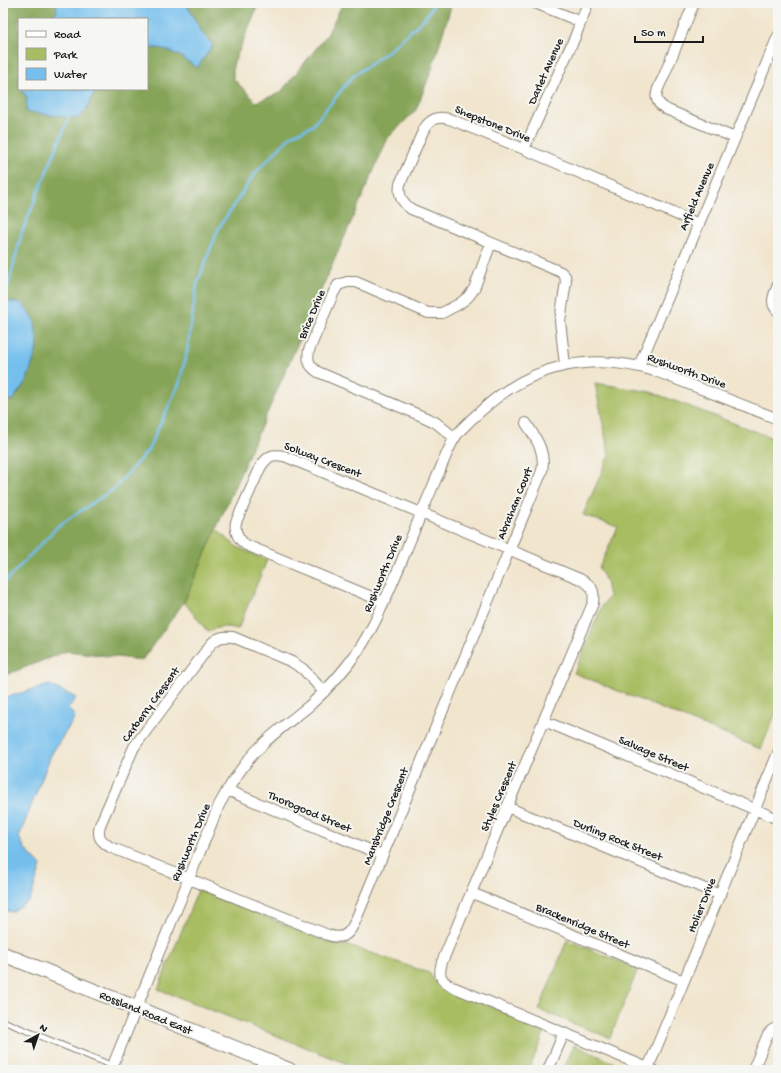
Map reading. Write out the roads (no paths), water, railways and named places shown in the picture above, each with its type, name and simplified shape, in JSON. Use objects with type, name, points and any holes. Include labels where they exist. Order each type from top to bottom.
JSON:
[{"type":"main road","name":"Rossland Road East","points":[[3,954],[289,1070]]},
{"type":"street","points":[[535,3],[581,22]]},
{"type":"street","name":"Darlet Avenue","points":[[524,149],[581,22],[588,3]]},
{"type":"street","points":[[694,3],[663,78],[656,90],[657,100],[661,107],[735,138]]},
{"type":"street","name":"Arfield Avenue","points":[[639,366],[778,36]]},
{"type":"street","name":"Shepstone Drive","points":[[565,365],[560,321],[566,281],[565,276],[553,268],[411,209],[404,204],[400,197],[400,184],[424,129],[429,122],[437,118],[444,117],[452,120],[524,149],[698,224]]},
{"type":"street","name":"Brice Drive","points":[[455,438],[435,422],[424,416],[318,372],[310,366],[308,358],[309,350],[338,286],[347,282],[356,282],[428,313],[442,313],[459,304],[468,297],[474,289],[492,243]]},
{"type":"street","points":[[778,285],[772,300],[774,307],[778,311]]},
{"type":"street","name":"Rushworth Drive","points":[[112,1068],[219,805],[227,790],[245,763],[262,744],[324,692],[358,650],[372,629],[421,513],[455,438],[476,416],[503,392],[536,375],[565,365],[612,363],[639,366],[778,419]]},
{"type":"street","name":"Abraham Court","points":[[509,550],[542,470],[544,461],[540,446],[526,423]]},
{"type":"street","name":"Solway Crescent","points":[[384,602],[246,545],[236,534],[236,522],[261,466],[267,458],[274,455],[284,456],[421,513]]},
{"type":"street","name":"Styles Crescent","points":[[421,513],[588,583],[593,588],[594,595],[593,603],[440,969],[440,976],[444,983],[650,1069]]},
{"type":"street","name":"Mansbridge Crescent","points":[[189,878],[328,935],[341,937],[353,928],[509,550]]},
{"type":"street","name":"Carberry Crescent","points":[[189,878],[110,847],[102,841],[98,833],[127,759],[141,736],[211,644],[217,638],[224,636],[233,636],[292,662],[303,670],[324,692]]},
{"type":"street","name":"Salvage Street","points":[[544,721],[778,819]]},
{"type":"street","name":"Holier Drive","points":[[650,1069],[684,981],[778,753]]},
{"type":"street","name":"Thorogood Street","points":[[227,790],[382,856]]},
{"type":"street","name":"Durling Rock Street","points":[[507,807],[720,895]]},
{"type":"street","name":"Brackenridge Street","points":[[472,893],[684,981]]},
{"type":"street","points":[[753,1070],[768,1034],[778,1027]]},
{"type":"street","points":[[548,1070],[564,1033]]},
{"type":"lane","points":[[3,1021],[112,1068],[123,1070]]},
{"type":"water","points":[[56,3],[186,3],[202,33],[213,45],[197,68],[180,56],[167,50],[160,48],[148,49],[148,18],[51,18],[57,11]]},
{"type":"water","points":[[22,90],[96,90],[86,110],[79,118],[26,112],[27,98]]},
{"type":"water","points":[[3,301],[21,303],[34,318],[38,346],[27,380],[12,401],[3,396]]},
{"type":"water","points":[[50,685],[76,698],[68,708],[75,717],[51,755],[19,837],[25,849],[41,866],[30,900],[12,912],[3,910],[3,698]]},
{"type":"waterway","points":[[3,584],[58,526],[115,488],[148,450],[179,384],[187,352],[197,284],[218,229],[256,172],[292,135],[312,126],[353,76],[386,53],[425,18],[435,3]]},
{"type":"waterway","points":[[4,301],[22,232],[69,117]]}]
